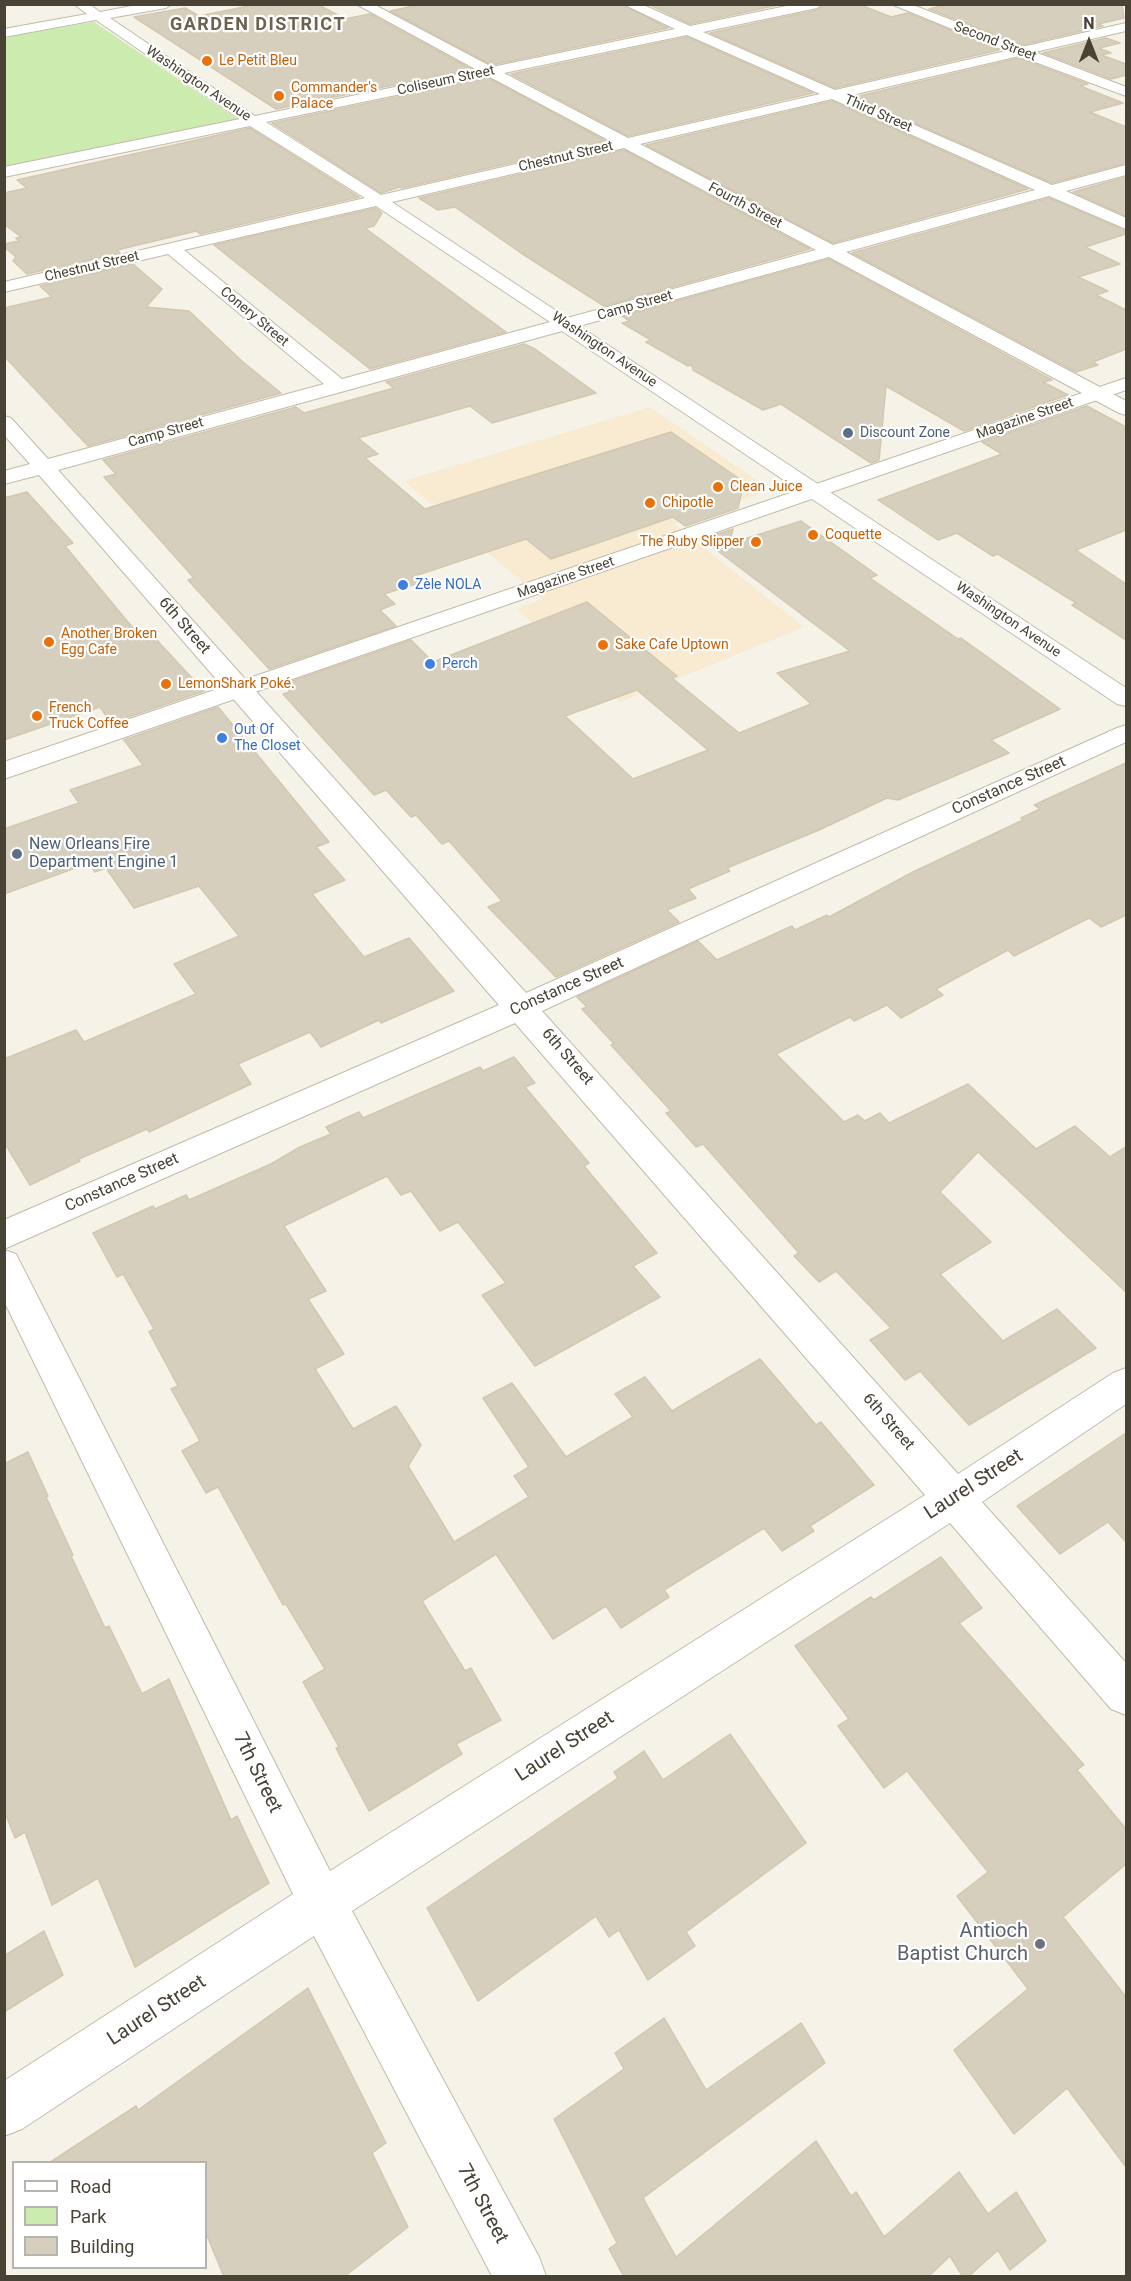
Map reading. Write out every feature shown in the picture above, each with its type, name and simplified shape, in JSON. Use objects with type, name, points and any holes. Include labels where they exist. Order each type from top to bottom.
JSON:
[{"type":"street","name":"Washington Avenue","points":[[80,4],[255,122],[380,201],[1126,699]]},
{"type":"street","points":[[4,33],[166,4]]},
{"type":"street","name":"Fourth Street","points":[[362,4],[1126,409]]},
{"type":"street","name":"Third Street","points":[[629,4],[1126,224]]},
{"type":"street","name":"Coliseum Street","points":[[4,172],[255,122],[489,71],[817,4]]},
{"type":"street","name":"Second Street","points":[[897,4],[1126,92]]},
{"type":"street","name":"Chestnut Street","points":[[4,287],[1126,27]]},
{"type":"street","name":"Camp Street","points":[[4,478],[337,385],[567,326],[1126,170]]},
{"type":"street","name":"Conery Street","points":[[172,249],[337,385]]},
{"type":"street","name":"Magazine Street","points":[[4,771],[1126,384]]},
{"type":"street","name":"6th Street","points":[[4,422],[523,1007],[1126,1694]]},
{"type":"street","name":"Constance Street","points":[[4,1235],[523,1007],[1126,733]]},
{"type":"street","name":"7th Street","points":[[4,1264],[322,1903],[520,2277]]},
{"type":"street","name":"Laurel Street","points":[[4,2111],[322,1903],[955,1498],[1126,1384]]},
{"type":"shaded area","points":[[650,407],[771,490],[674,524],[804,627],[620,702],[517,609],[542,599],[404,481]]},
{"type":"green space","points":[[94,22],[239,120],[5,167],[5,37]]},
{"type":"building","points":[[259,4],[317,4],[345,19],[370,14],[471,69],[276,109],[134,17],[185,8],[199,16]]},
{"type":"building","points":[[423,4],[621,4],[668,28],[492,65],[390,11]]},
{"type":"building","points":[[648,4],[783,4],[690,24]]},
{"type":"building","points":[[825,4],[858,4],[891,17],[908,13],[999,50],[835,88],[710,33],[817,10]]},
{"type":"building","points":[[949,4],[1122,4],[1124,18],[1098,24],[1103,26],[1022,45],[929,9]]},
{"type":"building","points":[[687,37],[813,93],[628,136],[511,74]]},
{"type":"building","points":[[1106,38],[1120,43],[1099,48],[1111,53],[1101,55],[1126,64],[1126,75],[1111,79],[1043,53]]},
{"type":"building","points":[[1019,58],[1088,84],[1080,86],[1123,103],[1090,112],[1126,127],[1126,163],[1052,183],[855,97]]},
{"type":"building","points":[[488,78],[606,141],[381,193],[272,123]]},
{"type":"building","points":[[832,101],[1028,189],[833,243],[646,145]]},
{"type":"building","points":[[250,128],[359,197],[200,234],[196,231],[117,250],[120,253],[27,274],[13,261],[16,257],[4,247],[4,244],[19,241],[16,238],[21,237],[4,224],[4,193],[27,188],[17,180]]},
{"type":"building","points":[[624,150],[810,249],[604,306],[455,207],[438,210],[419,198]]},
{"type":"building","points":[[1126,177],[1126,216],[1073,192]]},
{"type":"building","points":[[1049,198],[1126,231],[1126,234],[1085,247],[1120,264],[1078,277],[1108,291],[1096,295],[1126,310],[1126,349],[1093,362],[1098,365],[1076,372],[852,253]]},
{"type":"building","points":[[376,208],[382,213],[374,226],[365,228],[506,332],[370,369],[214,245]]},
{"type":"building","points":[[829,259],[1052,380],[1043,382],[1068,395],[964,431],[886,386],[879,460],[871,463],[781,404],[763,410],[693,370],[692,365],[688,366],[646,342],[651,340],[622,323],[630,321],[622,316]]},
{"type":"building","points":[[133,264],[162,289],[146,307],[189,311],[243,362],[281,393],[88,446],[4,356],[4,308],[52,297],[40,286]]},
{"type":"building","points":[[524,344],[535,349],[596,393],[492,423],[470,406],[358,438],[378,454],[365,458],[425,509],[671,432],[744,482],[738,508],[685,526],[673,517],[551,559],[526,539],[412,577],[419,583],[384,594],[395,604],[380,610],[396,626],[269,669],[188,580],[194,578],[104,477],[116,474],[103,460],[296,407],[304,413],[394,388],[386,382]]},
{"type":"building","points":[[1087,406],[1126,427],[1126,530],[1076,550],[1126,584],[1126,640],[1072,605],[1076,603],[998,554],[993,556],[957,533],[938,540],[878,500],[1002,454],[982,442]]},
{"type":"building","points":[[27,492],[73,543],[65,546],[142,639],[152,635],[204,691],[111,723],[100,707],[4,740],[4,498]]},
{"type":"building","points":[[801,521],[877,575],[870,578],[958,639],[961,638],[1060,709],[991,740],[1009,753],[898,800],[887,798],[819,830],[727,868],[730,871],[688,889],[696,898],[667,910],[679,922],[556,977],[488,907],[502,901],[449,841],[442,844],[416,815],[411,817],[386,790],[374,795],[283,694],[290,692],[284,684],[411,640],[433,662],[587,602],[677,676],[672,678],[739,733],[811,704],[777,673],[850,651],[702,539],[733,529],[729,544]],"holes":[[[637,690],[708,750],[633,779],[565,716]]]},
{"type":"building","points":[[218,707],[329,842],[316,847],[345,880],[312,894],[364,957],[409,938],[454,991],[381,1023],[379,1020],[321,1047],[310,1032],[238,1064],[251,1084],[149,1132],[147,1129],[79,1159],[80,1161],[30,1185],[4,1142],[4,1059],[76,1030],[84,1042],[196,994],[174,964],[239,936],[199,886],[134,908],[106,868],[95,872],[89,863],[4,894],[4,829],[79,803],[70,790],[143,765],[124,740]]},
{"type":"building","points":[[1126,763],[1126,915],[1101,927],[1089,918],[1014,956],[1008,950],[936,989],[943,995],[901,1018],[887,1005],[854,1021],[850,1017],[776,1054],[844,1122],[858,1115],[865,1121],[880,1113],[889,1123],[968,1084],[1036,1149],[1075,1126],[1110,1157],[1126,1147],[1126,1292],[978,1152],[940,1192],[991,1242],[940,1274],[1003,1341],[1057,1309],[1096,1348],[969,1425],[920,1371],[905,1380],[870,1340],[891,1328],[836,1271],[819,1282],[794,1256],[799,1253],[703,1144],[696,1147],[666,1113],[671,1111],[611,1045],[614,1044],[582,1009],[587,1007],[577,997],[698,941],[717,960],[792,926],[795,930],[827,915],[829,917],[913,872],[1023,820],[1021,818],[1040,809],[1034,805]]},
{"type":"building","points":[[514,1057],[535,1083],[525,1087],[589,1163],[584,1166],[657,1253],[633,1266],[660,1297],[535,1366],[482,1295],[506,1283],[458,1222],[440,1231],[411,1191],[401,1195],[387,1176],[284,1226],[326,1291],[308,1299],[344,1354],[315,1369],[353,1429],[396,1406],[421,1445],[408,1466],[454,1542],[529,1497],[514,1476],[529,1467],[483,1398],[512,1383],[566,1457],[633,1417],[615,1394],[645,1377],[672,1411],[760,1359],[816,1425],[821,1422],[874,1485],[810,1526],[814,1531],[782,1551],[764,1528],[664,1590],[669,1597],[621,1628],[606,1606],[553,1639],[496,1554],[422,1601],[465,1671],[471,1668],[501,1720],[456,1744],[462,1754],[369,1811],[336,1748],[339,1747],[303,1682],[325,1669],[286,1604],[283,1605],[218,1487],[206,1493],[182,1451],[200,1441],[171,1389],[178,1386],[149,1332],[154,1329],[123,1274],[117,1277],[93,1233],[153,1206],[155,1209],[186,1195],[189,1200],[271,1164],[300,1147],[331,1134],[326,1127],[359,1112],[363,1118],[480,1067],[483,1071]]},
{"type":"building","points":[[1126,1433],[1126,1542],[1108,1522],[1060,1554],[1017,1506]]},
{"type":"building","points":[[28,1452],[73,1555],[71,1556],[105,1628],[109,1626],[142,1694],[169,1679],[231,1820],[237,1816],[269,1883],[135,1967],[98,1878],[52,1905],[25,1832],[15,1838],[4,1810],[4,1464]]},
{"type":"building","points":[[941,1557],[982,1608],[959,1623],[1084,1765],[1077,1770],[1126,1829],[1126,1864],[1063,1917],[1126,1997],[1126,2167],[1067,2088],[1014,2134],[954,2050],[1028,1989],[957,1896],[988,1872],[907,1771],[884,1788],[838,1726],[849,1719],[795,1646],[871,1597],[874,1600]]},
{"type":"building","points":[[730,1734],[806,1843],[686,1932],[695,1946],[648,1980],[619,1930],[609,1937],[596,1916],[478,2001],[427,1908],[618,1778],[614,1772],[644,1751],[663,1780]]},
{"type":"building","points":[[44,1931],[63,1975],[4,2012],[4,1956]]},
{"type":"building","points":[[308,1988],[386,2143],[372,2153],[408,2227],[344,2277],[224,2277],[207,2235],[207,2161],[52,2161],[136,2106],[138,2110]]},
{"type":"building","points":[[664,2018],[706,2090],[801,2023],[825,2063],[643,2198],[676,2257],[816,2141],[851,2196],[856,2192],[884,2237],[959,2172],[988,2214],[1016,2192],[1046,2241],[1010,2270],[998,2250],[968,2277],[963,2277],[950,2256],[928,2277],[624,2277],[609,2249],[617,2243],[554,2119],[624,2069],[615,2053]]},
{"type":"place","name":"Le Petit Bleu","points":[[207,61]]},
{"type":"place","name":"Commander's Palace","points":[[279,96]]},
{"type":"place","name":"Discount Zone","points":[[848,433]]},
{"type":"place","name":"Clean Juice","points":[[718,487]]},
{"type":"place","name":"Chipotle","points":[[650,503]]},
{"type":"place","name":"Coquette","points":[[813,535]]},
{"type":"place","name":"The Ruby Slipper","points":[[756,542]]},
{"type":"place","name":"Zèle NOLA","points":[[403,585]]},
{"type":"place","name":"Another Broken Egg Cafe","points":[[49,642]]},
{"type":"place","name":"Sake Cafe Uptown","points":[[603,645]]},
{"type":"place","name":"Perch","points":[[430,664]]},
{"type":"place","name":"LemonShark Poké.","points":[[166,684]]},
{"type":"place","name":"French Truck Coffee","points":[[37,716]]},
{"type":"place","name":"Out Of The Closet","points":[[222,738]]},
{"type":"place","name":"New Orleans Fire Department Engine 1","points":[[17,854]]},
{"type":"place","name":"Antioch Baptist Church","points":[[1040,1944]]},
{"type":"district","name":"GARDEN DISTRICT","points":[[258,25]]}]
